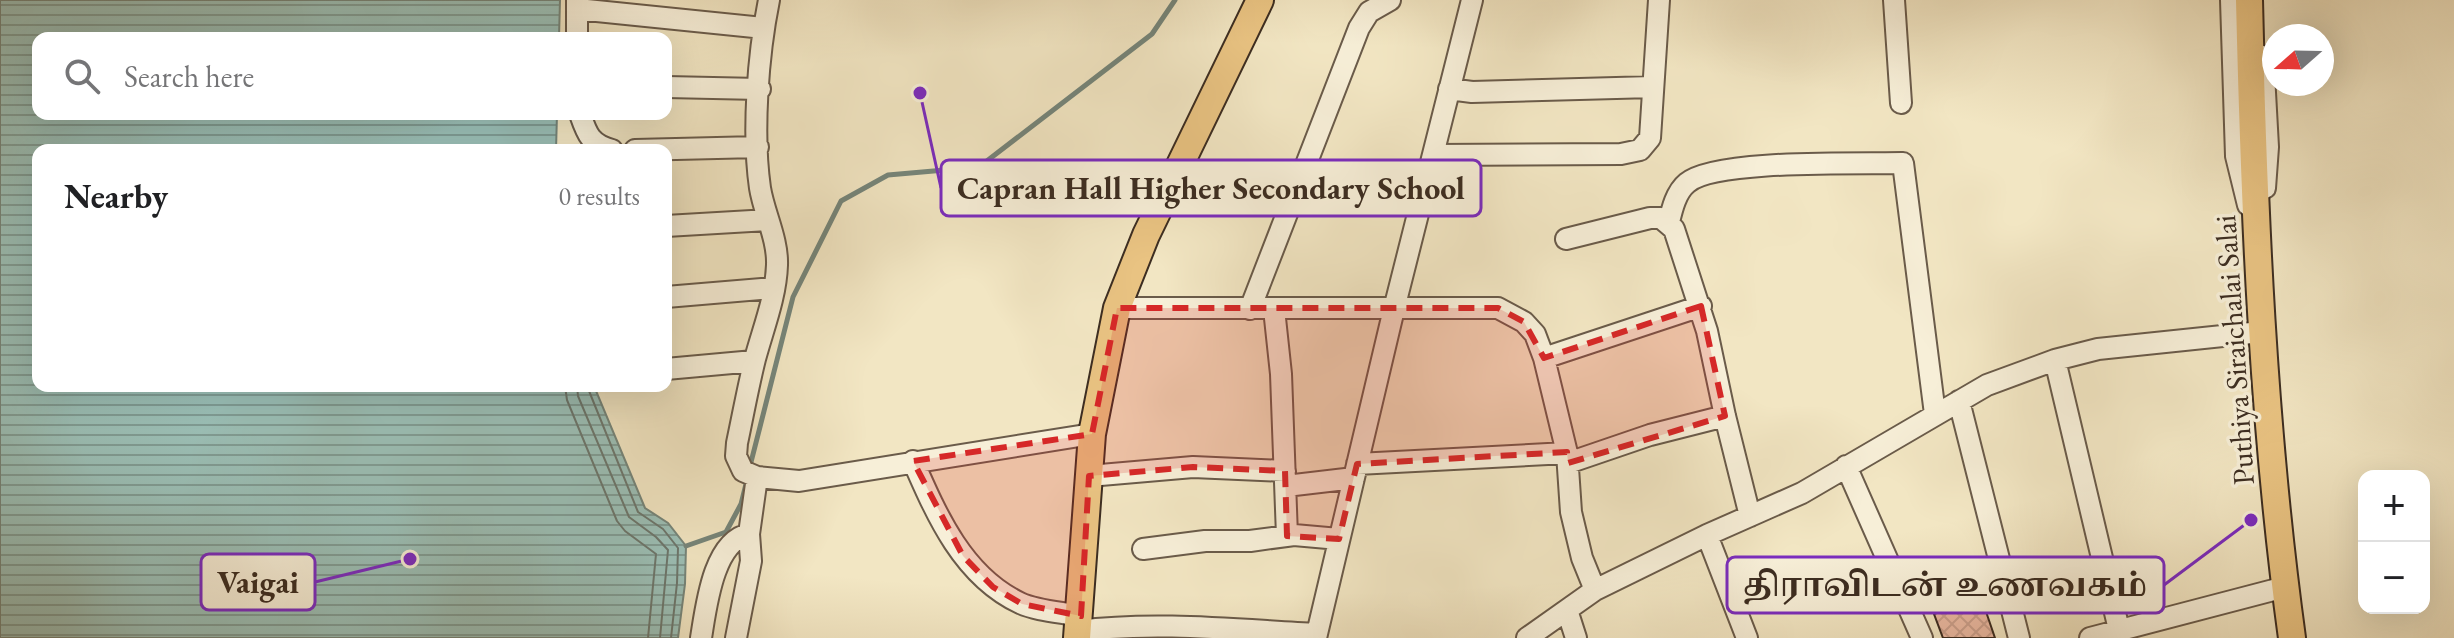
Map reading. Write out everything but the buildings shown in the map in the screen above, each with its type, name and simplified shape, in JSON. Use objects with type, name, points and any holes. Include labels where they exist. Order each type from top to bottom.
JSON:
[{"type":"main road","points":[[1079,628],[1092,434],[1117,308],[1146,235],[1260,0]]},
{"type":"main road","name":"Puthiya Siraichalai Salai","points":[[2249,0],[2261,332],[2292,638]]},
{"type":"street","points":[[736,638],[751,561],[751,475],[736,456],[737,443],[777,265],[776,246],[759,179],[758,147],[764,28],[769,0]]},
{"type":"street","points":[[1250,309],[1359,28],[1369,12],[1390,0]]},
{"type":"street","points":[[913,461],[937,516],[963,556],[993,587],[1022,604],[1079,628],[1316,636],[1472,0]]},
{"type":"street","points":[[1433,155],[1621,154],[1640,150],[1650,138],[1659,0]]},
{"type":"street","points":[[1894,0],[1901,103]]},
{"type":"street","points":[[2231,0],[2236,156],[2259,252]]},
{"type":"street","points":[[2259,252],[2268,147],[2260,0]]},
{"type":"street","points":[[577,32],[577,4],[764,28]]},
{"type":"street","points":[[672,87],[760,89]]},
{"type":"street","points":[[1449,89],[1472,92],[1653,87]]},
{"type":"street","points":[[582,120],[595,144]]},
{"type":"street","points":[[672,149],[758,147]]},
{"type":"street","points":[[1669,222],[1674,202],[1684,184],[1699,175],[1721,170],[1804,164],[1903,163],[1935,414]]},
{"type":"street","points":[[1566,239],[1650,218],[1661,218],[1674,229],[1701,306],[1750,516]]},
{"type":"street","points":[[672,226],[768,220]]},
{"type":"street","points":[[672,296],[774,288]]},
{"type":"street","points":[[1544,358],[1701,306]]},
{"type":"street","points":[[1117,308],[1498,308],[1524,322],[1535,334],[1544,358],[1568,458],[1571,512],[1582,558],[1595,590]]},
{"type":"street","points":[[1274,309],[1281,374],[1287,536]]},
{"type":"street","points":[[1527,638],[1595,590],[1802,493],[1987,385],[2055,360],[2098,349],[2261,332]]},
{"type":"street","points":[[2055,360],[2120,634]]},
{"type":"street","points":[[672,368],[754,361]]},
{"type":"street","points":[[1959,401],[2019,638]]},
{"type":"street","points":[[1089,476],[1193,467],[1286,478],[1568,458],[1725,416]]},
{"type":"street","points":[[751,475],[799,481],[1092,434]]},
{"type":"street","points":[[1846,466],[1922,638]]},
{"type":"street","points":[[701,638],[714,575],[728,547],[740,536],[749,534]]},
{"type":"street","points":[[1707,535],[1747,638]]},
{"type":"street","points":[[1143,549],[1287,536],[1339,539]]},
{"type":"street","points":[[2090,638],[2120,634],[2285,587]]},
{"type":"street","points":[[1567,610],[1576,638]]},
{"type":"highlighted area","points":[[1701,306],[1725,416],[1568,463],[1567,452],[1357,464],[1339,539],[1287,536],[1285,471],[1193,467],[1089,476],[1081,616],[1022,604],[993,587],[963,556],[913,461],[1092,434],[1117,308],[1498,308],[1524,322],[1544,358]]},
{"type":"water","points":[[0,0],[560,0],[559,32],[32,32],[32,120],[557,120],[556,144],[32,144],[32,392],[597,392],[645,508],[668,523],[686,546],[678,638],[0,638]]},
{"type":"waterway","points":[[749,470],[793,297],[841,201],[888,175],[979,167],[1152,34],[1175,0]]},
{"type":"waterway","points":[[686,546],[726,532],[741,504],[747,480]]},
{"type":"place","name":"Capran Hall Higher Secondary School","points":[[920,93]]},
{"type":"place","name":"திராவிடன் உணவகம்","points":[[2251,520]]},
{"type":"place","name":"Vaigai","points":[[410,559]]}]
